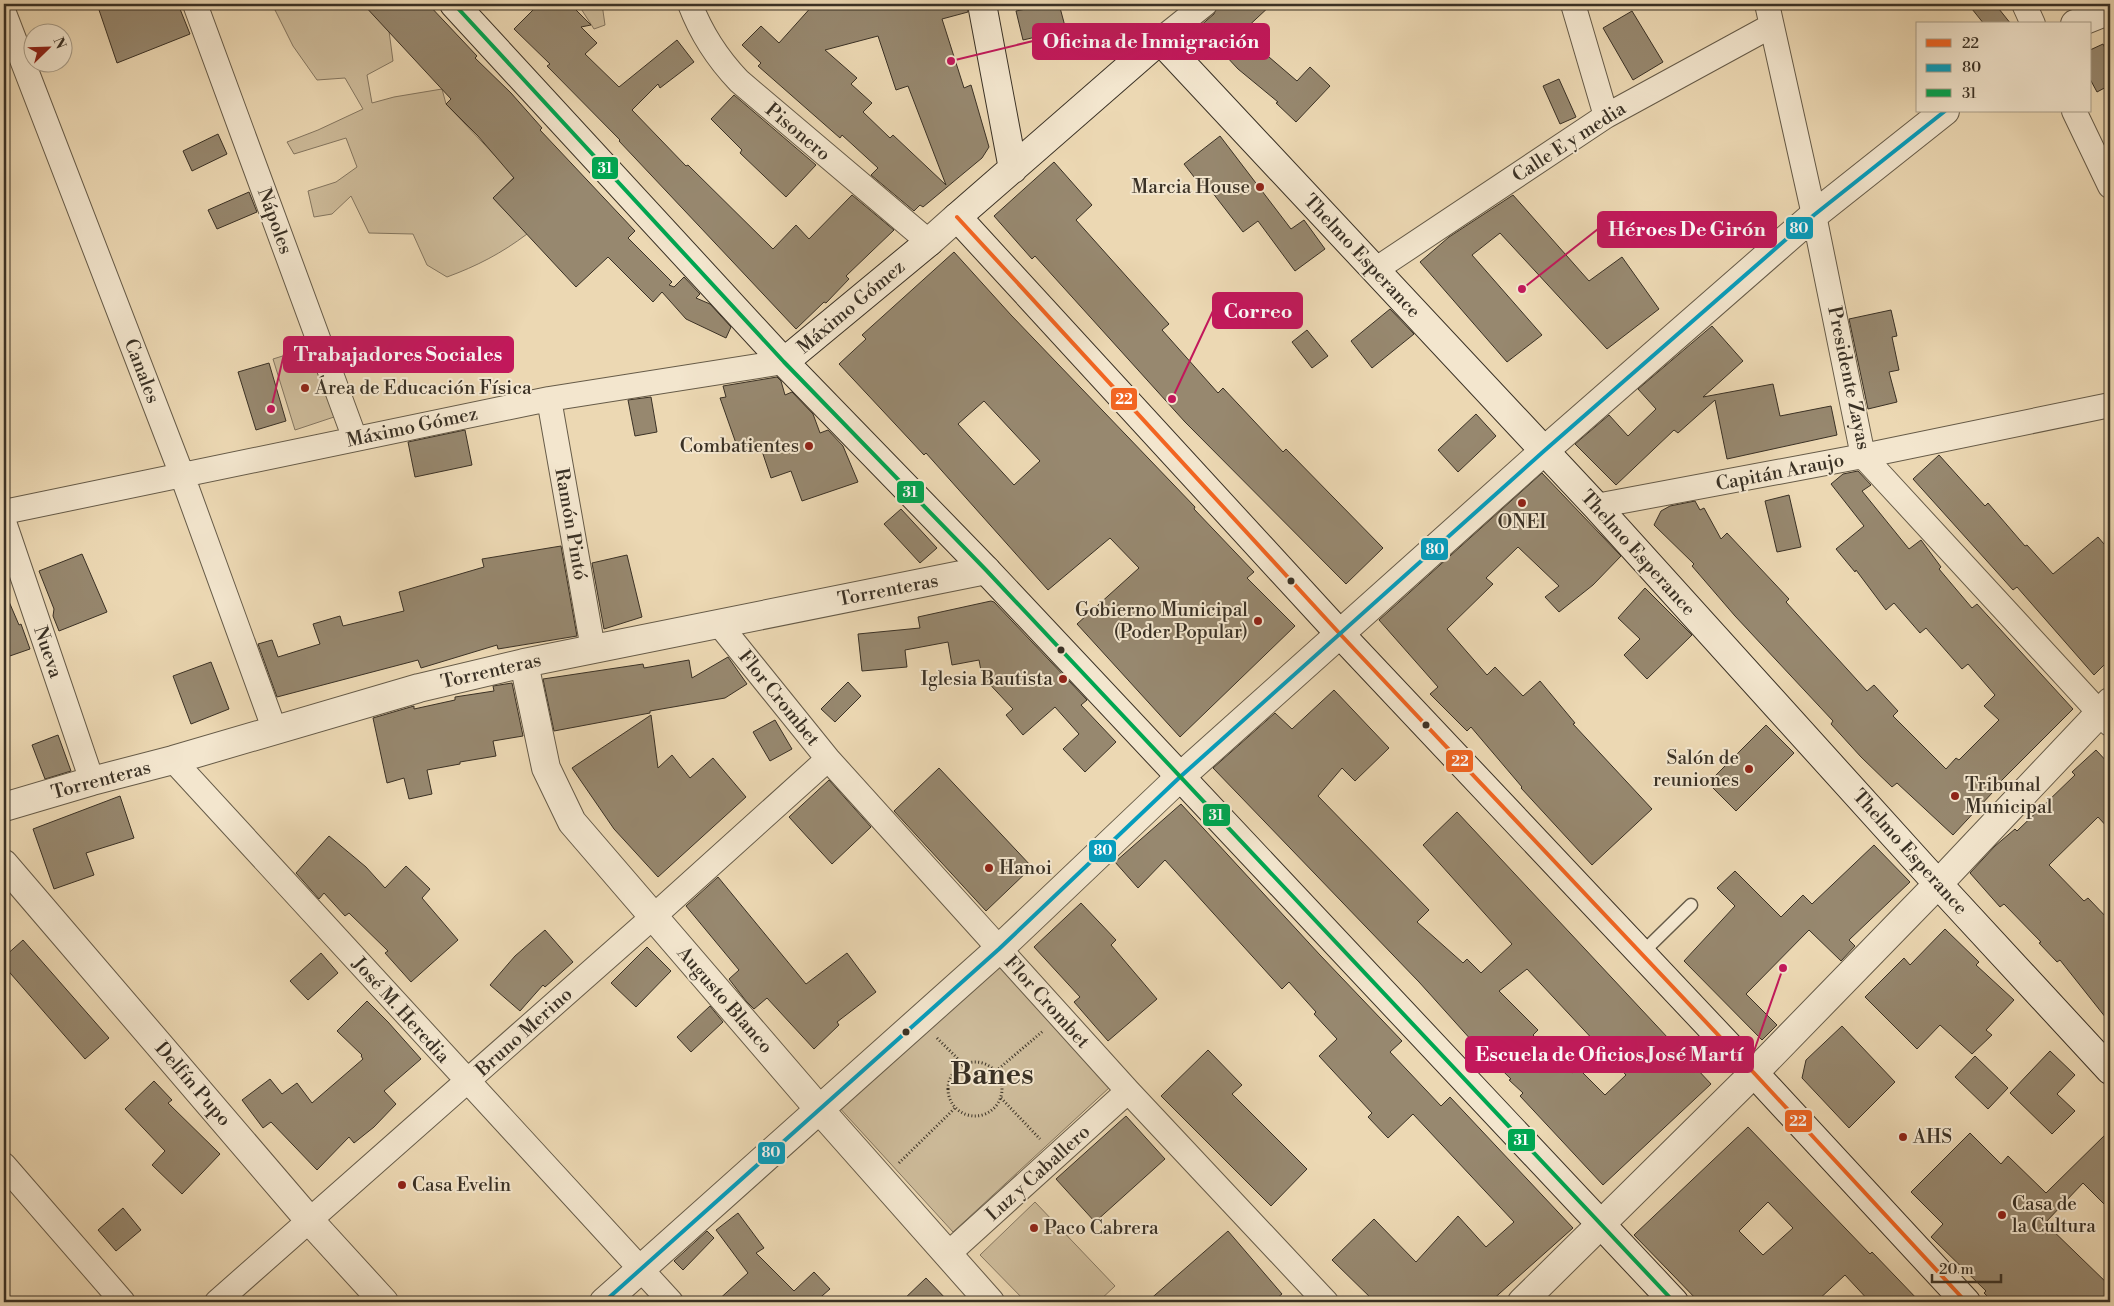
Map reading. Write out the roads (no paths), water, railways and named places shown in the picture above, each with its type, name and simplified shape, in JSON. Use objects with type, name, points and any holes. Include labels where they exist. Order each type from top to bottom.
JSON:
[{"type":"main road","points":[[454,4],[784,362],[986,570],[1600,1226],[1674,1302]]},
{"type":"main road","points":[[982,4],[1013,169]]},
{"type":"main road","points":[[2080,22],[2110,10]]},
{"type":"main road","points":[[1160,40],[958,217],[1340,634],[1754,1073],[1966,1302]]},
{"type":"main road","name":"Thelmo Esperance","points":[[1160,40],[1596,506],[1938,884],[2110,1070]]},
{"type":"main road","points":[[604,1302],[999,949],[1180,777],[1544,451],[1814,215],[1945,112]]},
{"type":"main road","name":"Máximo Gómez","points":[[784,362],[958,217]]},
{"type":"main road","name":"Torrenteras","points":[[4,807],[276,731],[419,688],[524,663],[986,570]]},
{"type":"main road","name":"Augusto Blanco","points":[[524,663],[546,768],[572,822],[819,1109],[990,1302]]},
{"type":"main road","points":[[1522,1302],[1754,1073],[2106,713]]},
{"type":"main road","name":"Delfín Pupo","points":[[4,864],[310,1221],[384,1302]]},
{"type":"street","name":"Nápoles","points":[[195,4],[355,439]]},
{"type":"street","name":"Pisonero","points":[[690,4],[720,62],[738,81],[929,242]]},
{"type":"street","points":[[1160,40],[1205,4]]},
{"type":"street","points":[[1573,4],[1606,116]]},
{"type":"street","points":[[2024,4],[2032,22]]},
{"type":"street","name":"Canales","points":[[4,13],[182,475],[276,731]]},
{"type":"street","name":"Calle E y media","points":[[1375,270],[1606,116],[1769,15]]},
{"type":"street","name":"Presidente Zayas","points":[[1769,15],[1814,215],[1863,456],[2106,713]]},
{"type":"street","points":[[2074,112],[2110,186]]},
{"type":"street","name":"Máximo Gómez","points":[[4,512],[549,399],[784,362]]},
{"type":"street","name":"Ramón Pintó","points":[[549,399],[593,649]]},
{"type":"street","name":"Capitán Araujo","points":[[1596,506],[1863,456],[2110,405]]},
{"type":"street","name":"Nueva","points":[[4,522],[92,781]]},
{"type":"street","name":"Flor Crombet","points":[[719,624],[828,758],[1128,1091],[1326,1302]]},
{"type":"street","name":"Bruno Merino","points":[[217,1302],[654,916],[828,758]]},
{"type":"street","name":"José M. Heredia","points":[[173,760],[671,1302]]},
{"type":"street","name":"Luz y Caballero","points":[[948,1254],[1128,1091]]},
{"type":"street","points":[[4,1165],[122,1302]]},
{"type":"lane","points":[[1641,954],[1691,905]]},
{"type":"place","name":"Oficina de Inmigración","points":[[951,61]]},
{"type":"place","name":"Marcia House","points":[[1260,187]]},
{"type":"place","name":"Héroes De Girón","points":[[1522,289]]},
{"type":"place","name":"Área de Educación Física","points":[[305,388]]},
{"type":"place","name":"Correo","points":[[1172,399]]},
{"type":"place","name":"Trabajadores Sociales","points":[[271,409]]},
{"type":"place","name":"Combatientes","points":[[809,446]]},
{"type":"place","name":"ONEI","points":[[1522,503]]},
{"type":"place","name":"Gobierno Municipal (Poder Popular)","points":[[1258,621]]},
{"type":"place","name":"Iglesia Bautista","points":[[1063,679]]},
{"type":"place","name":"Salón de reuniones","points":[[1749,769]]},
{"type":"place","name":"Tribunal Municipal","points":[[1955,796]]},
{"type":"place","name":"Hanoi","points":[[989,868]]},
{"type":"place","name":"Escuela de Oficios José Martí","points":[[1783,968]]},
{"type":"place","name":"AHS","points":[[1903,1137]]},
{"type":"place","name":"Casa Evelin","points":[[402,1185]]},
{"type":"place","name":"Casa de la Cultura","points":[[2002,1215]]},
{"type":"place","name":"Paco Cabrera","points":[[1034,1228]]},
{"type":"district","name":"Banes","points":[[992,1075]]}]
